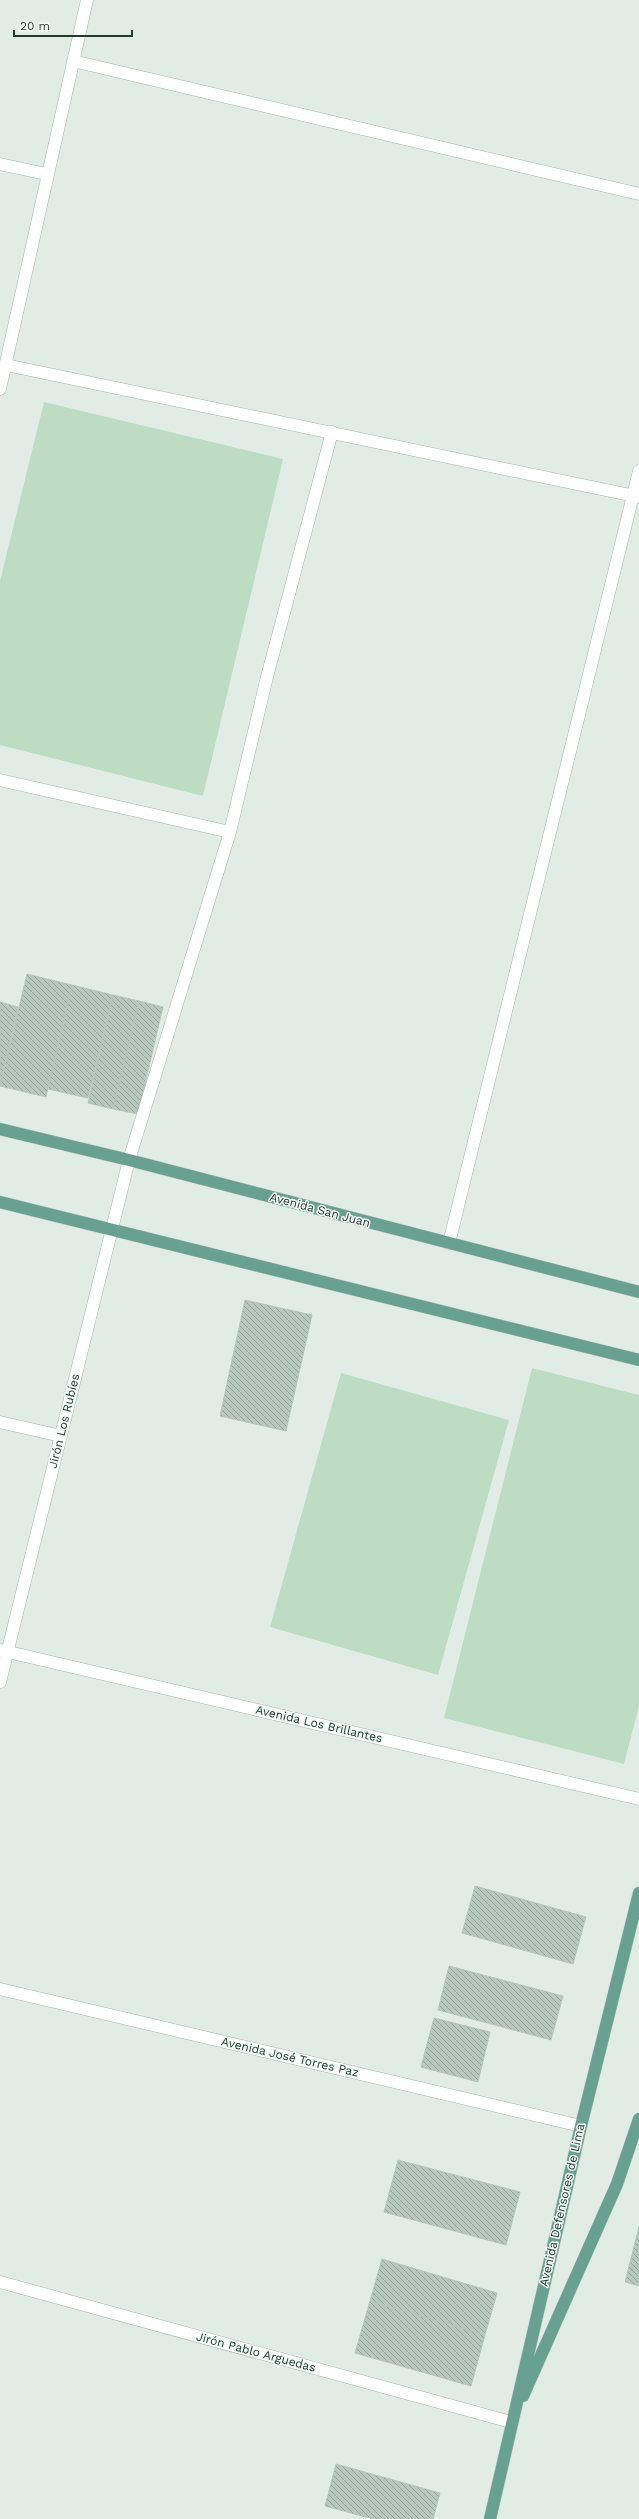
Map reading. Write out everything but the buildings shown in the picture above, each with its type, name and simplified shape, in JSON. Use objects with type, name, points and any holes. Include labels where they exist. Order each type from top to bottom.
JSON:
[{"type":"main road","name":"Avenida San Juan","points":[[0,1129],[129,1160],[639,1292]]},
{"type":"main road","points":[[0,1202],[111,1228],[639,1360]]},
{"type":"main road","name":"Avenida Defensores de Lima","points":[[490,2519],[580,2126],[639,1893]]},
{"type":"main road","points":[[511,2422],[617,2184],[639,2119]]},
{"type":"street","points":[[0,389],[46,174],[87,0]]},
{"type":"street","points":[[73,61],[639,194]]},
{"type":"street","points":[[0,164],[46,174]]},
{"type":"street","points":[[6,365],[636,496]]},
{"type":"street","name":"Jirón Los Rubíes","points":[[0,1682],[4,1651],[61,1436],[111,1228],[129,1160],[230,832],[267,677],[332,432]]},
{"type":"street","points":[[449,1243],[636,496],[639,471]]},
{"type":"street","points":[[0,780],[230,832]]},
{"type":"street","points":[[0,1422],[61,1436]]},
{"type":"street","name":"Avenida Los Brillantes","points":[[4,1651],[639,1799]]},
{"type":"street","name":"Avenida José Torres Paz","points":[[0,1989],[580,2126]]},
{"type":"street","name":"Jirón Pablo Arguedas","points":[[0,2282],[511,2422]]},
{"type":"green space","points":[[44,402],[283,459],[203,796],[0,745],[0,581]]},
{"type":"green space","points":[[532,1368],[639,1395],[639,1706],[624,1764],[444,1718]]},
{"type":"green space","points":[[341,1373],[509,1420],[438,1675],[270,1627]]}]
